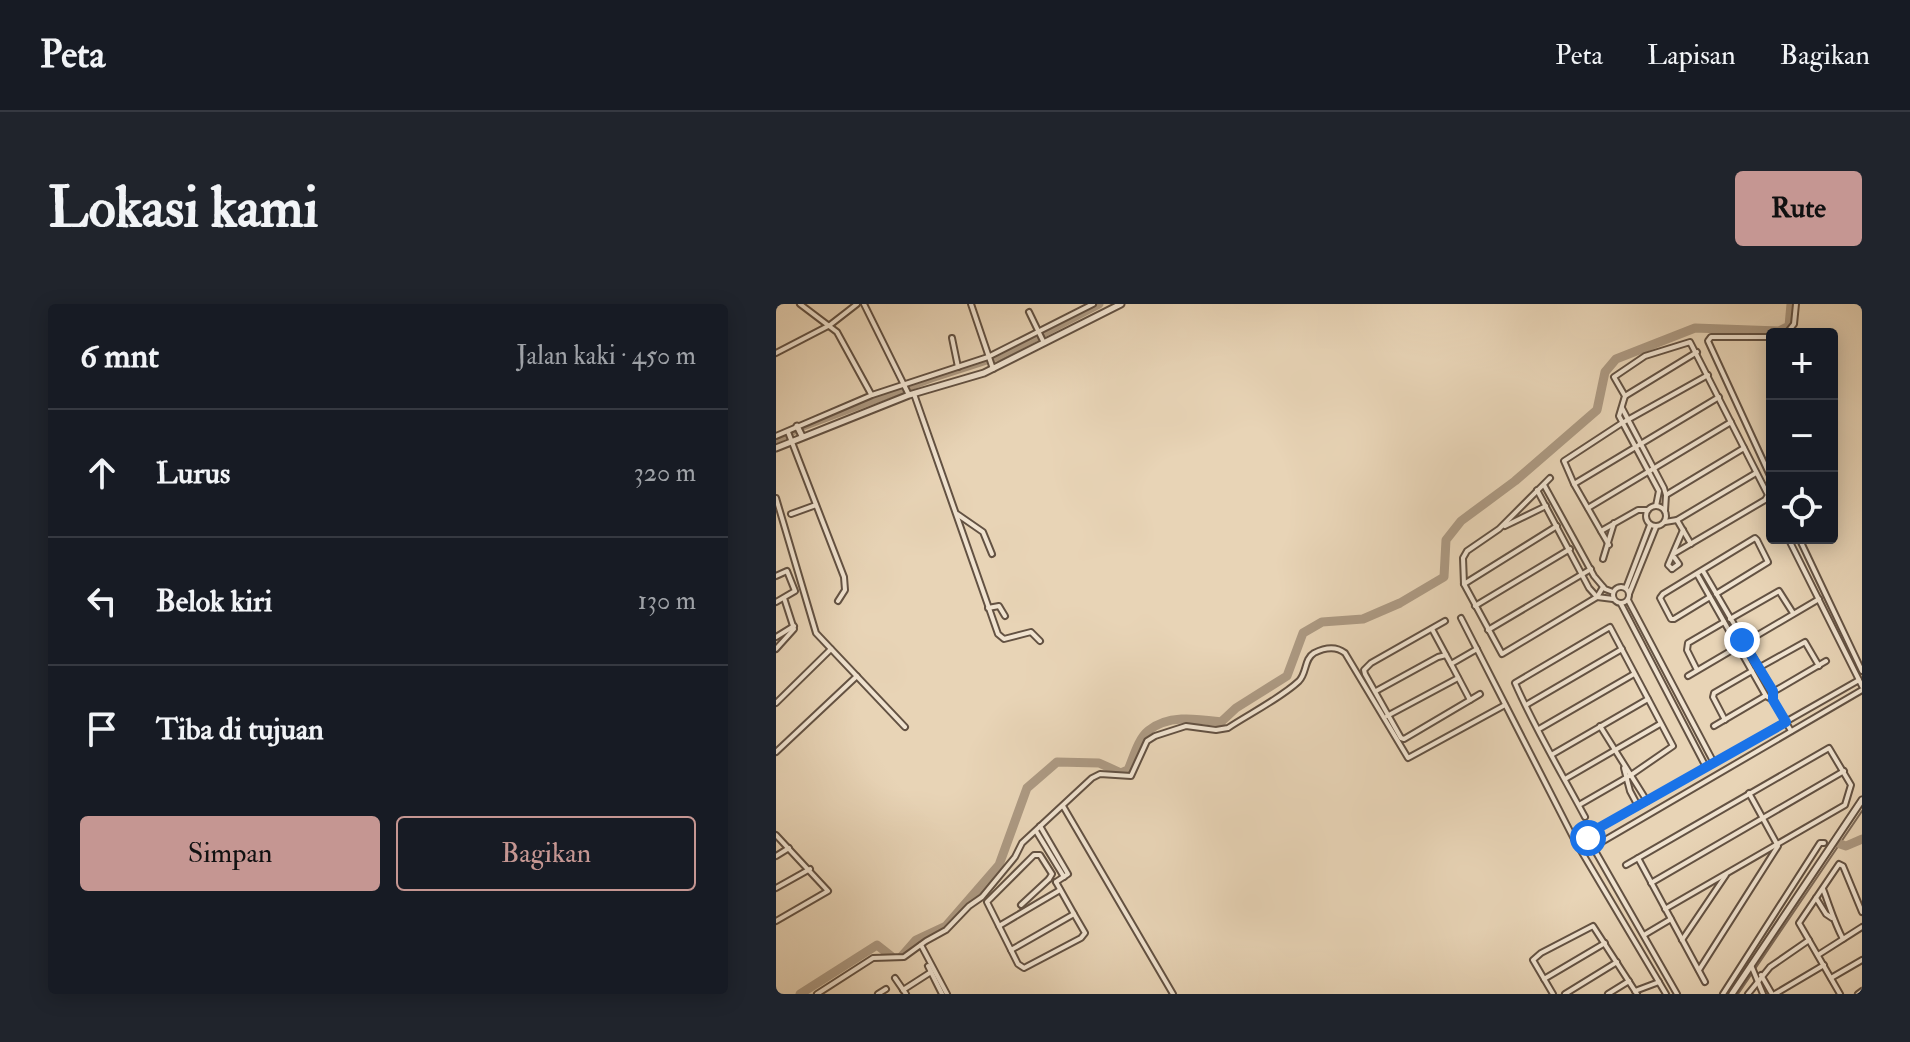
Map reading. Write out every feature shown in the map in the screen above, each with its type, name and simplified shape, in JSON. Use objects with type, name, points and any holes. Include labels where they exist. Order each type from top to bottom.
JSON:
[{"type":"street","points":[[800,304],[830,325],[842,339],[872,395]]},
{"type":"street","points":[[776,353],[830,325],[857,304]]},
{"type":"street","points":[[864,304],[908,390],[988,608],[1002,638],[1031,632],[1040,641]]},
{"type":"street","points":[[971,304],[992,367]]},
{"type":"street","points":[[1077,304],[1079,311]]},
{"type":"street","points":[[777,442],[849,410],[872,395],[908,390],[958,367],[1011,352],[1093,304]]},
{"type":"street","points":[[777,442],[849,410],[992,367],[1011,352],[1040,337],[1120,304]]},
{"type":"street","points":[[1791,328],[1796,304]]},
{"type":"street","points":[[1029,312],[1040,337]]},
{"type":"street","points":[[1766,337],[1711,337],[1708,341],[1768,472]]},
{"type":"street","points":[[952,338],[958,367]]},
{"type":"street","points":[[1625,396],[1614,375],[1642,358],[1688,342],[1693,344],[1768,497],[1674,555],[1683,530]]},
{"type":"street","points":[[1665,522],[1663,495],[1619,416],[1625,396],[1697,352]]},
{"type":"street","points":[[1609,545],[1564,461],[1708,375]]},
{"type":"street","points":[[1574,484],[1719,397]]},
{"type":"street","points":[[1588,508],[1731,422]]},
{"type":"street","points":[[789,435],[845,579],[845,590],[838,601]]},
{"type":"street","points":[[1601,531],[1638,510],[1656,506],[1663,495],[1744,448]]},
{"type":"street","points":[[1714,763],[1626,588],[1653,526],[1677,520],[1756,473]]},
{"type":"street","points":[[1550,478],[1499,529],[1465,554],[1462,562],[1464,584],[1502,654],[1597,597],[1603,587]]},
{"type":"street","points":[[1544,485],[1591,569],[1603,587],[1613,592]]},
{"type":"street","points":[[1537,490],[1589,588],[1597,597],[1613,599],[1621,604],[1706,767]]},
{"type":"street","points":[[776,498],[815,631],[905,727]]},
{"type":"street","points":[[791,514],[816,505]]},
{"type":"street","points":[[1499,529],[1546,506]]},
{"type":"street","points":[[1656,506],[1665,511]]},
{"type":"street","points":[[1551,514],[1558,510]]},
{"type":"street","points":[[1648,510],[1646,521],[1653,526]]},
{"type":"street","points":[[954,512],[978,527],[987,539],[992,554]]},
{"type":"street","points":[[1677,520],[1691,544]]},
{"type":"street","points":[[1603,559],[1615,522]]},
{"type":"street","points":[[1464,584],[1558,526]]},
{"type":"street","points":[[1621,604],[1629,597],[1653,526]]},
{"type":"street","points":[[1564,537],[1570,533]]},
{"type":"street","points":[[1755,538],[1768,562],[1713,595],[1671,619],[1661,595],[1755,538]]},
{"type":"street","points":[[1593,847],[1862,688],[1791,544]]},
{"type":"street","points":[[1802,544],[1862,671]]},
{"type":"street","points":[[1475,606],[1570,549]]},
{"type":"street","points":[[1488,630],[1591,569]]},
{"type":"street","points":[[776,576],[787,571],[795,589],[776,602]]},
{"type":"street","points":[[1700,572],[1723,607],[1738,646],[1766,696],[1773,700],[1791,731]]},
{"type":"street","points":[[1613,599],[1613,592],[1618,587],[1626,588]]},
{"type":"street","points":[[1697,670],[1687,650],[1688,643],[1781,591],[1793,613]]},
{"type":"street","points":[[1713,595],[1718,610],[1760,667],[1773,691],[1773,700]]},
{"type":"street","points":[[776,649],[794,631],[784,598]]},
{"type":"street","points":[[1688,676],[1819,599]]},
{"type":"street","points":[[988,608],[999,606],[1005,616]]},
{"type":"street","points":[[1718,610],[1723,607]]},
{"type":"street","points":[[1461,618],[1574,839],[1666,994]]},
{"type":"street","points":[[1445,621],[1366,668],[1365,674],[1387,716],[1404,739],[1480,694]]},
{"type":"street","points":[[776,637],[794,626]]},
{"type":"street","points":[[1579,805],[1672,749],[1612,629],[1605,628],[1515,684],[1585,817]]},
{"type":"street","points":[[1432,629],[1470,700]]},
{"type":"street","points":[[1760,667],[1805,642],[1819,666]]},
{"type":"street","points":[[817,994],[873,958],[904,957],[946,930],[966,908],[982,897],[1015,857],[1022,843],[1096,775],[1131,776],[1147,741],[1155,736],[1186,726],[1216,730],[1228,728],[1298,682],[1312,655],[1332,648],[1345,653],[1408,758],[1505,705]]},
{"type":"street","points":[[776,703],[831,649]]},
{"type":"street","points":[[1451,664],[1477,649]]},
{"type":"street","points":[[1526,705],[1622,649]]},
{"type":"street","points":[[1376,691],[1446,655]]},
{"type":"street","points":[[1714,726],[1826,661]]},
{"type":"street","points":[[1725,720],[1713,694],[1752,671]]},
{"type":"street","points":[[1539,729],[1635,674]]},
{"type":"street","points":[[776,752],[857,676]]},
{"type":"street","points":[[1387,716],[1458,678]]},
{"type":"street","points":[[1574,839],[1640,805],[1859,680]]},
{"type":"street","points":[[1552,754],[1648,699]]},
{"type":"street","points":[[1565,779],[1660,723]]},
{"type":"street","points":[[1600,726],[1647,801]]},
{"type":"street","points":[[1626,865],[1827,748],[1851,786],[1845,805],[1665,909]]},
{"type":"street","points":[[1651,883],[1844,771]]},
{"type":"street","points":[[1629,776],[1632,793],[1647,814]]},
{"type":"street","points":[[1632,793],[1639,788]]},
{"type":"street","points":[[1749,793],[1779,844]]},
{"type":"street","points":[[1732,994],[1755,971],[1862,800]]},
{"type":"street","points":[[1063,806],[1173,994]]},
{"type":"street","points":[[1040,826],[1066,876]]},
{"type":"street","points":[[1035,830],[1066,876]]},
{"type":"street","points":[[776,835],[825,885],[828,892],[776,921]]},
{"type":"street","points":[[1586,835],[1677,994]]},
{"type":"street","points":[[1723,994],[1820,843],[1824,843]]},
{"type":"street","points":[[1699,970],[1779,844]]},
{"type":"street","points":[[776,856],[789,848]]},
{"type":"street","points":[[1021,905],[1052,874],[1040,855],[1034,855],[987,902],[1018,964],[1024,968],[1081,938],[1085,933],[1056,882],[1049,879]]},
{"type":"street","points":[[1638,858],[1705,982]]},
{"type":"street","points":[[1828,994],[1839,991],[1799,923],[1841,864],[1860,901],[1862,912]]},
{"type":"street","points":[[776,888],[810,869]]},
{"type":"street","points":[[1682,940],[1728,873]]},
{"type":"street","points":[[1056,882],[1066,876]]},
{"type":"street","points":[[1823,889],[1832,918],[1843,939]]},
{"type":"street","points":[[999,926],[1060,890]]},
{"type":"street","points":[[1816,898],[1832,918]]},
{"type":"street","points":[[1011,950],[1074,914]]},
{"type":"street","points":[[1644,935],[1671,919]]},
{"type":"street","points":[[1553,994],[1533,960],[1593,926],[1636,992],[1659,982]]},
{"type":"street","points":[[1818,955],[1862,927]]},
{"type":"street","points":[[1755,971],[1809,940]]},
{"type":"street","points":[[1544,979],[1605,943]]},
{"type":"street","points":[[921,945],[944,994]]},
{"type":"street","points":[[1831,978],[1862,960]]},
{"type":"street","points":[[1565,994],[1617,962]]},
{"type":"street","points":[[1755,971],[1773,994],[1824,965]]},
{"type":"street","points":[[895,978],[904,992],[930,969],[944,994]]},
{"type":"street","points":[[1755,971],[1763,994]]},
{"type":"street","points":[[1608,994],[1629,981]]},
{"type":"street","points":[[1748,994],[1756,981]]},
{"type":"street","points":[[878,994],[886,989]]},
{"type":"waterway","points":[[776,439],[931,378],[999,356],[1099,304]]},
{"type":"waterway","points":[[902,956],[916,940],[946,926],[999,865],[1027,788],[1057,762],[1099,763],[1121,773],[1128,770],[1144,735],[1156,726],[1183,719],[1221,722],[1236,708],[1287,676],[1303,633],[1322,622],[1363,619],[1400,603],[1444,577],[1446,540],[1461,521],[1515,481],[1597,410],[1605,372],[1616,359],[1695,328],[1779,331],[1789,326],[1791,304]]},
{"type":"waterway","points":[[1738,994],[1862,811]]},
{"type":"waterway","points":[[1840,844],[1846,846],[1862,839]]},
{"type":"waterway","points":[[800,994],[877,945],[891,956]]},
{"type":"route","points":[[1588,838],[1586,835],[1786,722],[1773,700],[1773,691],[1742,640]]}]
